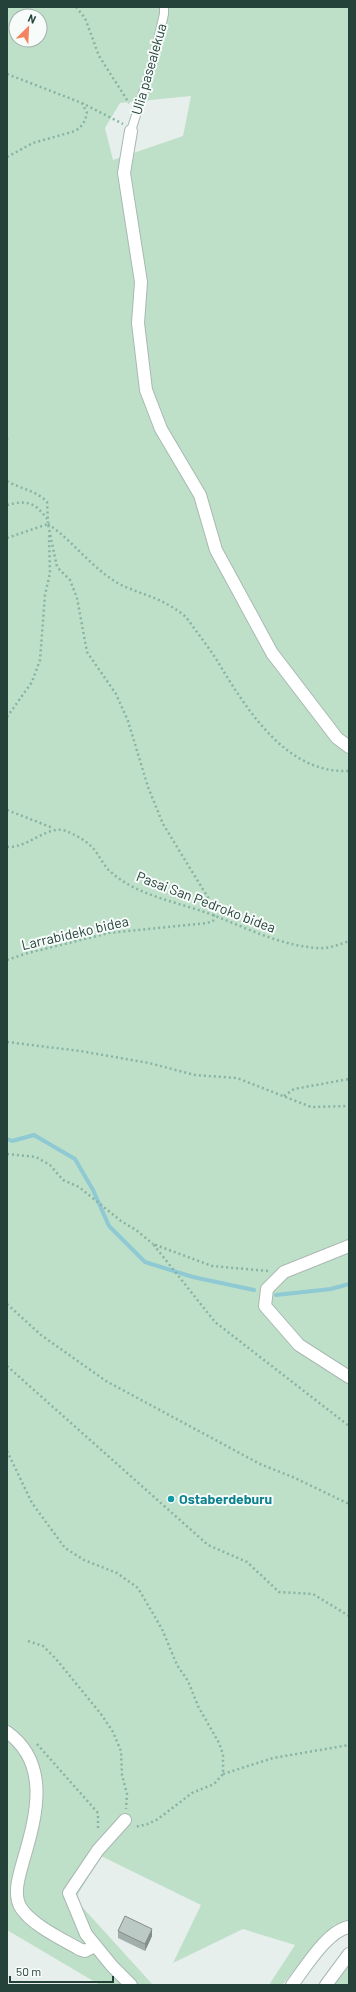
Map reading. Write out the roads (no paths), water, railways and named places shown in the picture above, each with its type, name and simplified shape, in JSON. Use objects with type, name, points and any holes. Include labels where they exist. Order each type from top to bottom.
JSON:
[{"type":"street","points":[[131,130],[124,173],[141,282],[138,323],[146,390],[161,429],[200,495],[216,550],[272,653],[337,738],[349,747]]},
{"type":"street","points":[[349,1246],[284,1272],[267,1289],[265,1306],[299,1345],[349,1377]]},
{"type":"street","points":[[7,1732],[19,1740],[29,1756],[36,1775],[37,1799],[27,1850],[18,1879],[17,1895],[21,1908],[30,1918],[79,1949],[85,1951],[94,1946]]},
{"type":"street","points":[[121,1824],[96,1853],[69,1893],[86,1934],[94,1946],[131,1985]]},
{"type":"street","points":[[292,1985],[333,1934],[343,1928],[349,1927]]},
{"type":"street","points":[[326,1985],[349,1955]]},
{"type":"lane","name":"Ulia pasealekua","points":[[131,130],[153,60],[164,14],[164,7]]},
{"type":"waterway","points":[[7,1139],[12,1141],[34,1135],[75,1159],[93,1190],[109,1226],[145,1262],[193,1277],[254,1290]]},
{"type":"waterway","points":[[276,1295],[331,1289],[349,1284]]},
{"type":"place","name":"Ostaberdeburu","points":[[171,1499]]}]
